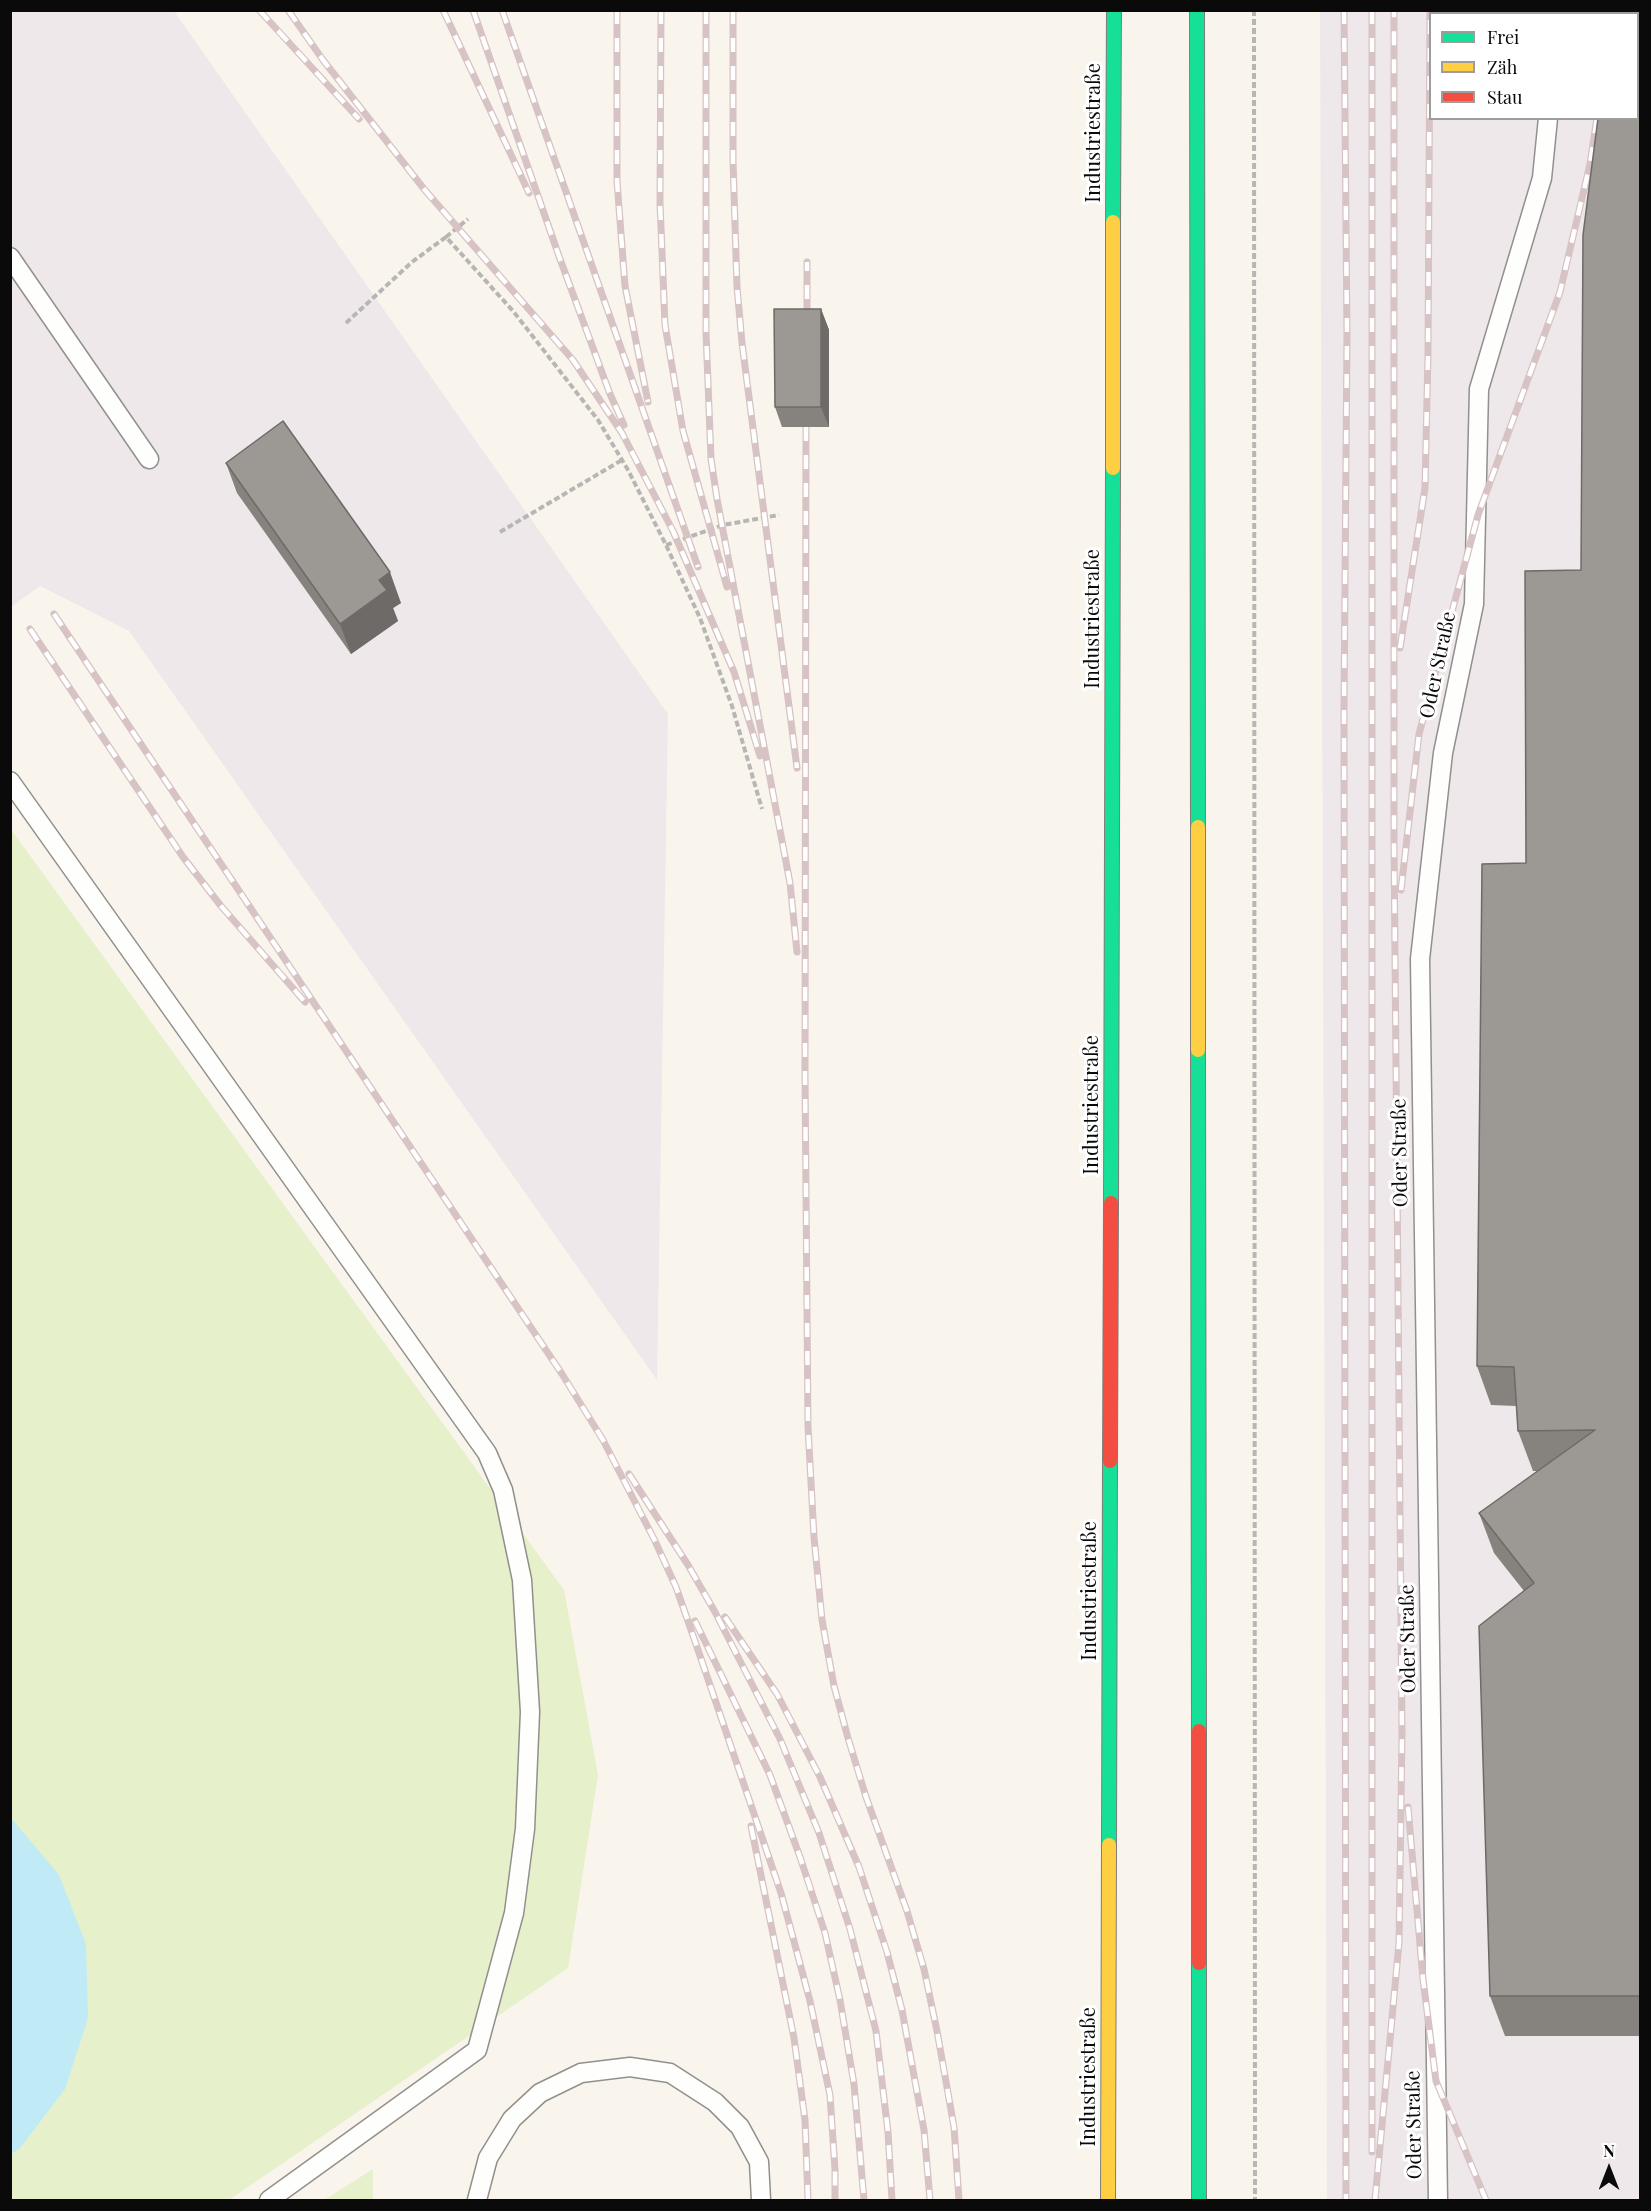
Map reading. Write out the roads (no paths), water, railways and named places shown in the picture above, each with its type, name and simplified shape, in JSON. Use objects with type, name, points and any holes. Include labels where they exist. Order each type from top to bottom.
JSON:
[{"type":"highway","name":"Industriestraße","points":[[1108,2200],[1114,10]]},
{"type":"highway","points":[[1197,10],[1199,2200]]},
{"type":"lane","name":"Oder Straße","points":[[1438,2200],[1420,959],[1443,753],[1474,604],[1479,389],[1542,178],[1548,120]]},
{"type":"lane","points":[[10,257],[149,459]]},
{"type":"lane","points":[[10,781],[487,1453],[503,1490],[522,1580],[530,1712],[525,1829],[514,1913],[477,2050],[269,2200]]},
{"type":"lane","points":[[477,2200],[488,2158],[512,2119],[540,2093],[581,2073],[630,2067],[670,2073],[715,2102],[740,2127],[759,2162],[761,2200]]},
{"type":"water","points":[[11,1818],[59,1875],[86,1944],[88,2018],[65,2089],[20,2148],[11,2154]]},
{"type":"railway","points":[[259,10],[359,119]]},
{"type":"railway","points":[[288,10],[323,60],[424,189],[573,360],[622,433],[673,531],[734,672],[760,756]]},
{"type":"railway","points":[[443,10],[529,193]]},
{"type":"railway","points":[[473,10],[560,259],[610,394],[624,425]]},
{"type":"railway","points":[[502,10],[698,567]]},
{"type":"railway","points":[[617,10],[617,181],[625,286],[648,402]]},
{"type":"railway","points":[[661,10],[660,203],[665,325],[683,431],[727,587]]},
{"type":"railway","points":[[706,10],[706,332],[711,459],[790,883],[797,952]]},
{"type":"railway","points":[[733,10],[733,161],[737,287],[742,343],[797,768]]},
{"type":"railway","points":[[1344,10],[1347,334],[1344,707],[1346,2200]]},
{"type":"railway","points":[[1372,10],[1372,2152]]},
{"type":"railway","points":[[1375,2200],[1399,1943],[1402,1735],[1394,845],[1394,10]]},
{"type":"railway","points":[[1400,648],[1425,488],[1429,120]]},
{"type":"railway","points":[[1401,890],[1419,734],[1478,515],[1560,292],[1590,164],[1597,120]]},
{"type":"railway","points":[[807,262],[807,327]]},
{"type":"railway","points":[[806,427],[805,1075],[808,1427],[814,1537],[822,1620],[834,1686],[866,1797],[907,1911],[924,1969],[954,2127],[959,2200]]},
{"type":"railway","points":[[54,614],[562,1374],[603,1440],[655,1541],[676,1587],[781,1893],[810,2001],[830,2095],[835,2200]]},
{"type":"railway","points":[[30,629],[183,857],[221,906],[305,1002]]},
{"type":"railway","points":[[629,1474],[688,1565],[715,1612],[780,1739],[819,1833],[850,1929],[876,2031],[888,2132],[892,2200]]},
{"type":"railway","points":[[725,1617],[777,1694],[820,1777],[859,1867],[887,1952],[902,2010],[924,2130],[930,2200]]},
{"type":"railway","points":[[695,1621],[770,1775],[825,1933],[840,2000],[854,2084],[864,2200]]},
{"type":"railway","points":[[1408,1807],[1423,1979],[1436,2081],[1486,2200]]},
{"type":"railway","points":[[751,1826],[794,2038],[805,2120],[808,2200]]}]
